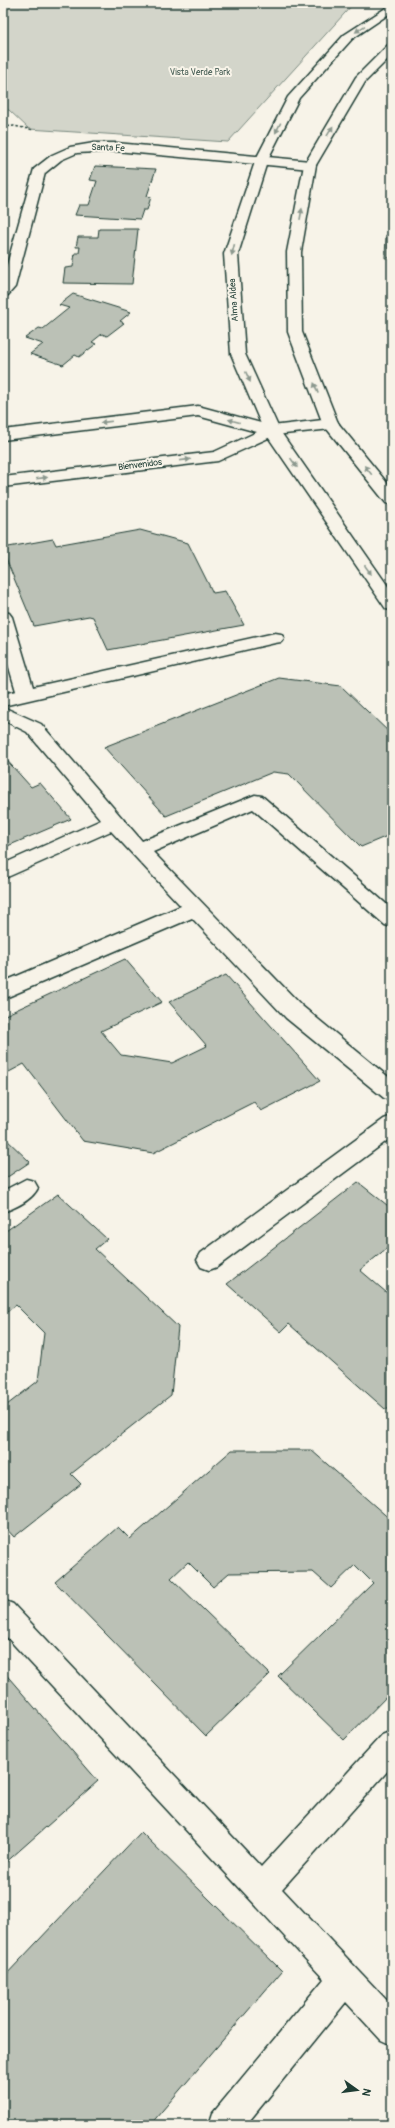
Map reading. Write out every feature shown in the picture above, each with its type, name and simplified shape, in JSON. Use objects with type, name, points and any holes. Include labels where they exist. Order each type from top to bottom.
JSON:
[{"type":"main road","name":"Alma Aldea","points":[[392,7],[348,37],[294,97],[262,159],[231,254],[238,354],[272,431],[392,605]]},
{"type":"main road","points":[[392,48],[360,80],[310,165],[294,252],[295,332],[331,424],[392,500]]},
{"type":"main road","name":"Santa Fe","points":[[3,292],[8,287],[39,172],[50,160],[60,154],[70,150],[91,146],[262,159],[310,165]]},
{"type":"main road","name":"Bienvenidos","points":[[3,435],[198,411],[272,431]]},
{"type":"main road","name":"Bienvenidos","points":[[3,482],[218,456],[272,431],[331,424]]},
{"type":"main road","points":[[3,617],[26,694]]},
{"type":"main road","points":[[3,700],[275,638]]},
{"type":"main road","points":[[3,713],[34,728],[114,822],[294,1012],[392,1092]]},
{"type":"main road","points":[[140,850],[255,801],[392,920]]},
{"type":"main road","points":[[3,872],[114,822]]},
{"type":"main road","points":[[3,991],[195,908]]},
{"type":"main road","points":[[209,1260],[392,1125]]},
{"type":"main road","points":[[3,1203],[26,1188]]},
{"type":"main road","points":[[3,1613],[392,2029]]},
{"type":"main road","points":[[261,1889],[392,1745]]},
{"type":"main road","points":[[225,2125],[345,1979]]},
{"type":"green space","name":"Vista Verde Park","points":[[3,3],[354,3],[228,142],[29,129],[9,110],[3,109]]},
{"type":"building","points":[[95,166],[156,169],[147,196],[151,197],[147,210],[143,210],[140,219],[75,215],[79,205],[89,205],[97,181],[90,180]]},
{"type":"building","points":[[387,209],[392,209],[392,230],[387,230]]},
{"type":"building","points":[[99,229],[138,229],[132,284],[63,283],[65,268],[73,267],[75,253],[79,253],[80,247],[76,247],[78,237],[98,237]]},
{"type":"building","points":[[386,235],[392,235],[392,258],[385,258]]},
{"type":"building","points":[[73,294],[131,312],[120,321],[124,323],[107,336],[102,334],[92,342],[96,344],[79,357],[75,355],[63,365],[30,354],[43,344],[25,338],[39,328],[43,329],[69,308],[59,305]]},
{"type":"building","points":[[140,530],[188,543],[213,593],[225,591],[244,625],[108,650],[93,617],[89,616],[34,626],[3,552],[3,548],[53,539],[56,545]]},
{"type":"building","points":[[279,678],[341,686],[392,735],[392,834],[361,847],[289,774],[273,772],[166,816],[104,747]]},
{"type":"building","points":[[3,756],[31,787],[40,783],[71,819],[3,848]]},
{"type":"building","points":[[125,959],[162,1002],[101,1031],[121,1055],[172,1063],[207,1046],[169,1002],[226,975],[320,1081],[261,1111],[254,1102],[153,1153],[83,1141],[24,1064],[9,1072],[3,1064],[3,1016]]},
{"type":"building","points":[[3,1136],[30,1162],[3,1180]]},
{"type":"building","points":[[358,1182],[392,1209],[392,1244],[360,1270],[387,1293],[392,1294],[392,1409],[385,1409],[289,1324],[281,1332],[227,1284]]},
{"type":"building","points":[[58,1194],[107,1239],[95,1249],[178,1327],[171,1395],[71,1474],[81,1484],[14,1537],[3,1525],[3,1408],[38,1381],[44,1333],[16,1305],[3,1315],[3,1233]]},
{"type":"building","points":[[232,1450],[311,1450],[392,1521],[392,1691],[344,1740],[278,1676],[373,1583],[355,1565],[331,1588],[313,1572],[229,1573],[213,1587],[188,1562],[171,1578],[270,1674],[206,1736],[55,1582],[118,1527],[130,1539]]},
{"type":"building","points":[[3,1671],[98,1781],[3,1865]]},
{"type":"building","points":[[141,1832],[282,1971],[150,2125],[3,2125],[3,1978]]}]
